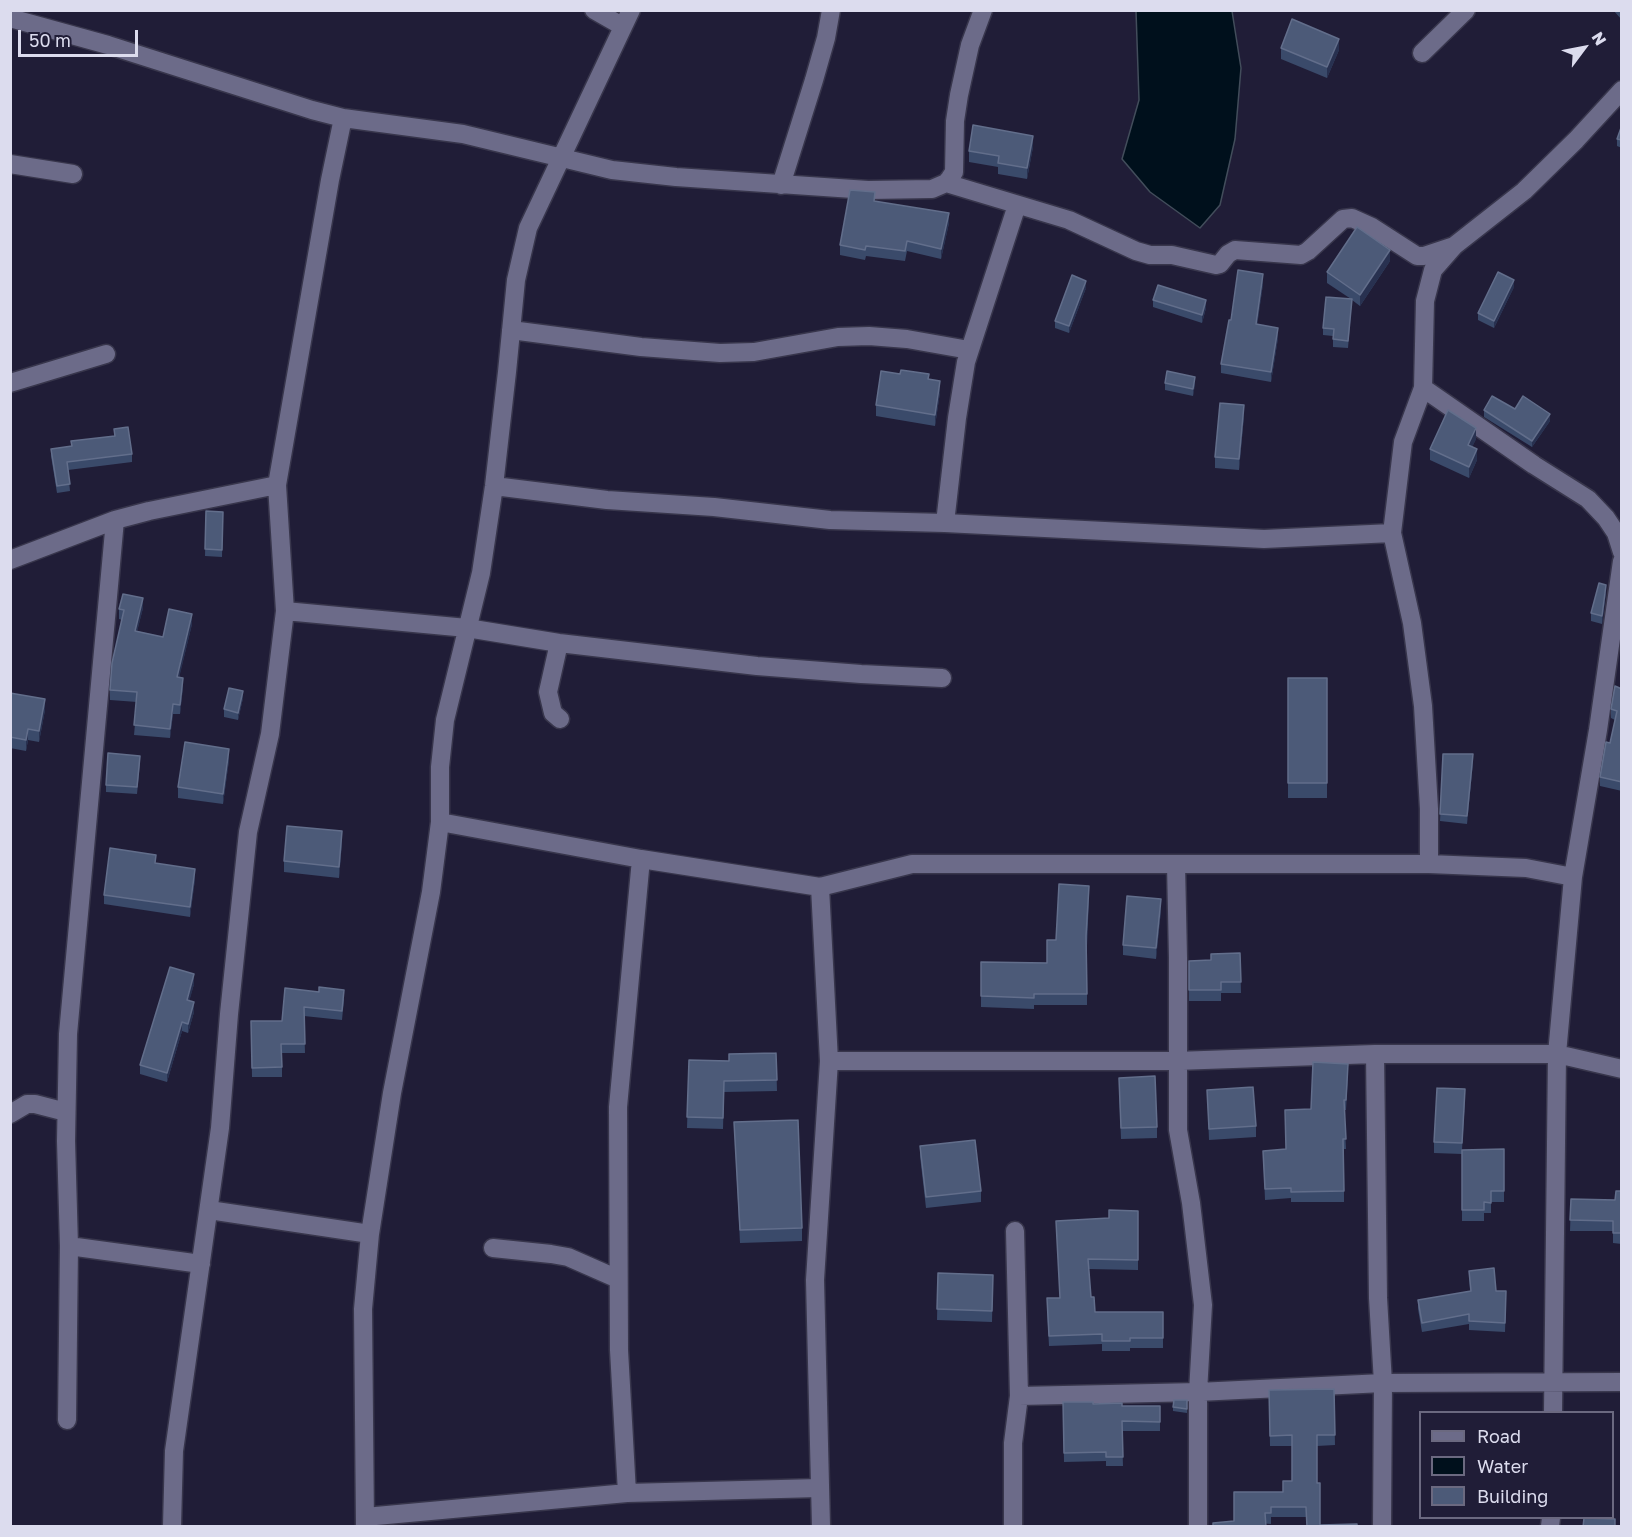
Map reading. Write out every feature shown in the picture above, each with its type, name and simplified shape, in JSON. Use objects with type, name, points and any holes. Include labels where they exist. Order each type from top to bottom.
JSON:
[{"type":"street","points":[[594,10],[626,19],[528,228],[516,280],[494,486],[481,573],[445,720],[440,767],[440,822],[431,892],[392,1093],[370,1234],[363,1309],[365,1522],[627,1493],[819,1488]]},
{"type":"street","points":[[781,185],[814,80],[831,10]]},
{"type":"street","points":[[10,18],[108,45],[343,118],[463,134],[612,170],[676,177],[868,190],[932,189],[946,183],[954,172],[955,121],[959,95],[970,45],[983,10]]},
{"type":"street","points":[[1422,53],[1466,10]]},
{"type":"street","points":[[1429,864],[1429,809],[1423,706],[1412,623],[1392,533],[1403,442],[1423,388],[1425,301],[1433,270],[1454,246],[1524,191],[1576,140],[1622,90]]},
{"type":"street","points":[[172,1527],[174,1450],[220,1128],[248,832],[270,734],[285,611],[277,485],[330,180],[343,118]]},
{"type":"street","points":[[10,164],[73,174]]},
{"type":"street","points":[[946,183],[1069,220],[1136,251],[1150,255],[1172,255],[1215,265],[1220,264],[1228,254],[1235,250],[1300,255],[1343,219],[1352,218],[1372,227],[1417,256],[1424,256],[1454,246]]},
{"type":"street","points":[[945,523],[966,362],[1017,205]]},
{"type":"street","points":[[511,330],[641,347],[720,353],[754,352],[838,337],[869,336],[907,339],[969,350]]},
{"type":"street","points":[[10,382],[106,354]]},
{"type":"street","points":[[1423,388],[1510,449],[1588,499],[1606,518],[1616,533],[1622,552]]},
{"type":"street","points":[[10,560],[115,520],[277,485]]},
{"type":"street","points":[[494,486],[607,500],[714,507],[830,520],[945,523],[1264,539],[1392,533]]},
{"type":"street","points":[[67,1420],[68,1034],[115,520]]},
{"type":"street","points":[[1554,1411],[1557,1054],[1573,877],[1598,730],[1622,561]]},
{"type":"street","points":[[285,611],[467,628],[559,644],[757,666],[942,678]]},
{"type":"street","points":[[559,644],[548,692],[553,713],[560,719]]},
{"type":"street","points":[[440,822],[641,859],[820,887],[912,864],[1429,864],[1526,868],[1573,877]]},
{"type":"street","points":[[627,1493],[619,1350],[618,1107],[641,859]]},
{"type":"street","points":[[1176,865],[1178,1131],[1191,1203],[1203,1305],[1198,1392],[1198,1527]]},
{"type":"street","points":[[820,887],[829,1061],[815,1280],[821,1527]]},
{"type":"street","points":[[829,1061],[1176,1061],[1375,1054],[1557,1054],[1622,1069]]},
{"type":"street","points":[[1375,1054],[1377,1275],[1383,1383],[1382,1527]]},
{"type":"street","points":[[10,1114],[27,1104],[66,1112]]},
{"type":"street","points":[[208,1210],[370,1234]]},
{"type":"street","points":[[1013,1527],[1013,1443],[1019,1396],[1015,1232]]},
{"type":"street","points":[[69,1246],[201,1264]]},
{"type":"street","points":[[493,1248],[568,1257],[618,1279]]},
{"type":"street","points":[[1019,1396],[1198,1392],[1383,1383],[1622,1382]]},
{"type":"water","points":[[1136,11],[1232,11],[1241,68],[1235,139],[1220,205],[1200,228],[1150,192],[1122,159],[1139,100]]},
{"type":"building","points":[[1292,19],[1339,39],[1327,67],[1281,48]]},
{"type":"building","points":[[973,125],[1033,136],[1027,168],[998,163],[999,156],[969,151]]},
{"type":"building","points":[[1622,125],[1622,140],[1617,139]]},
{"type":"building","points":[[850,190],[875,192],[874,201],[949,213],[941,249],[907,241],[905,251],[866,246],[865,250],[840,245]]},
{"type":"building","points":[[1357,227],[1390,250],[1360,295],[1327,272]]},
{"type":"building","points":[[1238,270],[1263,274],[1256,324],[1278,328],[1271,372],[1221,364],[1229,320],[1231,320]]},
{"type":"building","points":[[1498,272],[1514,280],[1494,321],[1478,313]]},
{"type":"building","points":[[1072,275],[1086,281],[1069,326],[1055,321]]},
{"type":"building","points":[[1158,285],[1206,300],[1202,315],[1153,300]]},
{"type":"building","points":[[1326,297],[1352,299],[1348,341],[1333,339],[1334,329],[1323,328]]},
{"type":"building","points":[[901,370],[929,374],[928,379],[940,381],[935,415],[876,405],[881,371],[900,374]]},
{"type":"building","points":[[1167,371],[1195,377],[1193,389],[1165,383]]},
{"type":"building","points":[[1492,396],[1515,409],[1523,396],[1550,414],[1532,441],[1484,410]]},
{"type":"building","points":[[1220,403],[1244,405],[1239,459],[1215,457]]},
{"type":"building","points":[[1448,410],[1476,428],[1468,445],[1477,449],[1469,467],[1430,449]]},
{"type":"building","points":[[128,427],[132,454],[67,462],[70,484],[57,486],[51,449],[72,446],[71,441],[115,436],[114,429]]},
{"type":"building","points":[[206,511],[223,512],[222,550],[205,549]]},
{"type":"building","points":[[1599,583],[1606,585],[1602,616],[1591,613]]},
{"type":"building","points":[[123,594],[143,598],[135,631],[163,637],[169,609],[192,614],[177,677],[183,678],[180,705],[173,704],[170,729],[134,725],[137,692],[110,690],[112,663],[124,610],[119,609]]},
{"type":"building","points":[[1288,678],[1327,678],[1327,783],[1288,783]]},
{"type":"building","points":[[1615,686],[1622,689],[1622,782],[1600,777],[1606,742],[1610,743],[1617,711],[1611,709]]},
{"type":"building","points":[[229,688],[243,691],[238,713],[224,709]]},
{"type":"building","points":[[10,693],[45,699],[39,731],[28,729],[26,740],[10,737]]},
{"type":"building","points":[[185,742],[229,749],[223,794],[178,787]]},
{"type":"building","points":[[108,753],[140,756],[137,787],[106,785]]},
{"type":"building","points":[[1443,754],[1473,754],[1467,816],[1440,814]]},
{"type":"building","points":[[287,826],[342,831],[339,867],[284,861]]},
{"type":"building","points":[[110,848],[156,855],[155,863],[195,869],[190,907],[104,895]]},
{"type":"building","points":[[1059,884],[1089,886],[1086,936],[1087,994],[1034,994],[1034,998],[981,996],[981,962],[1047,963],[1047,940],[1056,940]]},
{"type":"building","points":[[1127,896],[1161,899],[1156,948],[1123,945]]},
{"type":"building","points":[[1240,953],[1241,982],[1221,982],[1221,990],[1189,990],[1189,961],[1211,960],[1211,954]]},
{"type":"building","points":[[170,967],[194,974],[187,1000],[194,1002],[188,1024],[182,1022],[167,1073],[140,1065]]},
{"type":"building","points":[[319,987],[344,990],[342,1011],[304,1007],[305,1044],[281,1044],[282,1067],[252,1068],[251,1021],[282,1021],[285,988],[319,992]]},
{"type":"building","points":[[776,1053],[777,1080],[724,1081],[723,1118],[687,1117],[689,1060],[729,1061],[729,1054]]},
{"type":"building","points":[[1313,1062],[1348,1064],[1346,1100],[1344,1100],[1346,1139],[1343,1139],[1344,1191],[1291,1192],[1291,1188],[1265,1189],[1263,1151],[1286,1149],[1285,1110],[1311,1109]]},
{"type":"building","points":[[1155,1076],[1157,1127],[1121,1128],[1119,1078]]},
{"type":"building","points":[[1253,1087],[1256,1126],[1209,1129],[1207,1090]]},
{"type":"building","points":[[1437,1088],[1465,1089],[1462,1143],[1434,1142]]},
{"type":"building","points":[[798,1120],[802,1228],[740,1230],[734,1122]]},
{"type":"building","points":[[975,1140],[981,1191],[926,1197],[920,1146]]},
{"type":"building","points":[[1504,1149],[1504,1191],[1491,1191],[1491,1203],[1484,1202],[1484,1210],[1462,1210],[1462,1150]]},
{"type":"building","points":[[1616,1191],[1622,1191],[1622,1233],[1613,1233],[1613,1221],[1570,1220],[1571,1199],[1615,1200]]},
{"type":"building","points":[[1109,1210],[1138,1211],[1138,1260],[1088,1259],[1091,1297],[1094,1297],[1095,1312],[1163,1312],[1163,1338],[1102,1341],[1102,1334],[1049,1336],[1047,1298],[1060,1298],[1056,1221],[1109,1218]]},
{"type":"building","points":[[1494,1268],[1496,1291],[1506,1291],[1505,1323],[1469,1321],[1469,1314],[1422,1323],[1418,1300],[1471,1291],[1469,1271]]},
{"type":"building","points":[[938,1273],[993,1275],[992,1311],[937,1309]]},
{"type":"building","points":[[1334,1389],[1335,1435],[1317,1435],[1320,1525],[1357,1524],[1357,1527],[1307,1527],[1306,1507],[1271,1507],[1271,1513],[1265,1513],[1266,1527],[1213,1527],[1213,1523],[1234,1521],[1234,1492],[1283,1492],[1283,1481],[1292,1481],[1292,1435],[1270,1436],[1269,1390]]},
{"type":"building","points":[[1174,1400],[1187,1400],[1187,1409],[1173,1407]]},
{"type":"building","points":[[1063,1402],[1160,1406],[1160,1422],[1122,1421],[1123,1457],[1106,1457],[1106,1452],[1064,1453]]},
{"type":"building","points":[[1584,1519],[1615,1519],[1615,1527],[1583,1527]]}]
